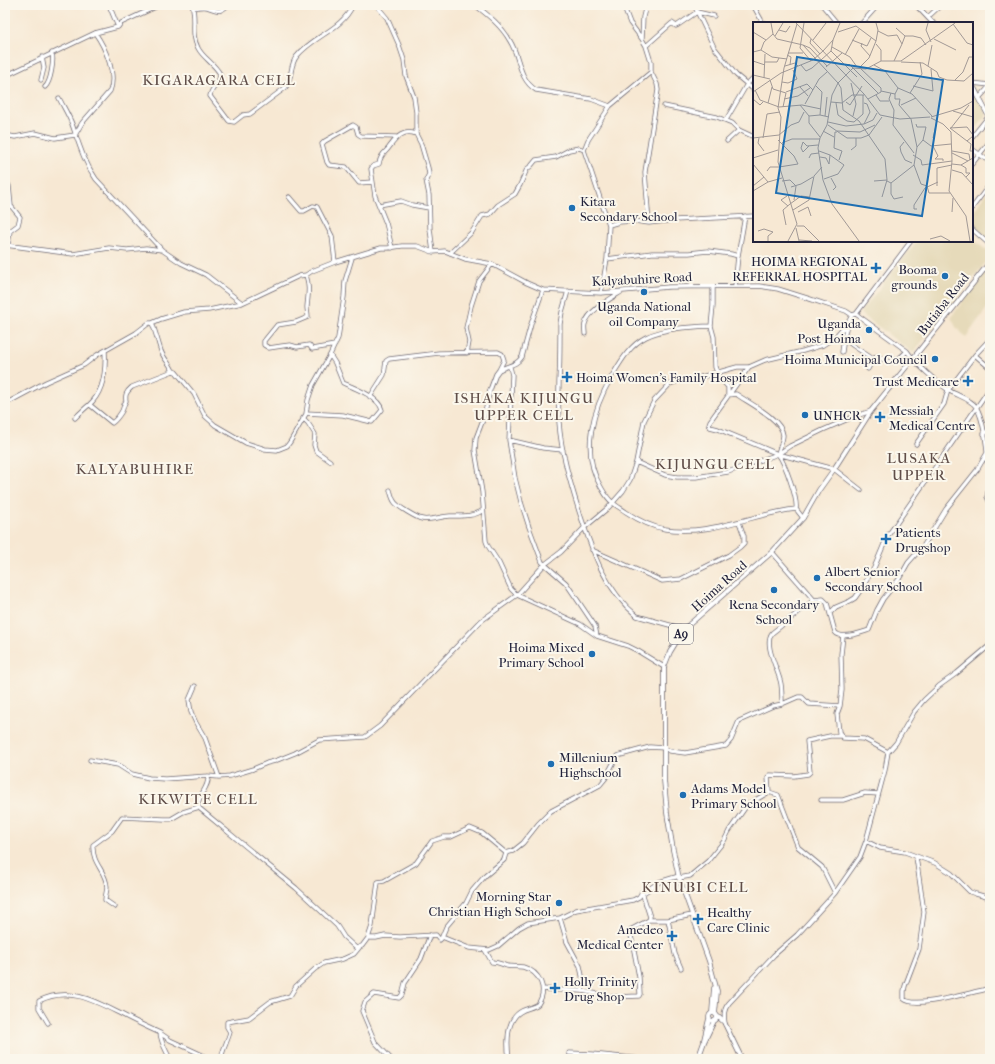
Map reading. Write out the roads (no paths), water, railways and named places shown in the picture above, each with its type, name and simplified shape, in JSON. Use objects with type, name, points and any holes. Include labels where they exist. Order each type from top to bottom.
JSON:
[{"type":"main road","points":[[916,5],[932,22]]},
{"type":"main road","points":[[973,86],[989,118]]},
{"type":"main road","name":"Butiaba Road","points":[[913,359],[990,262]]},
{"type":"main road","name":"Hoima Road","points":[[714,1014],[715,984],[709,961],[679,877],[665,799],[664,667],[670,652],[684,630],[772,552],[803,518],[819,490],[871,411],[913,359]]},
{"type":"main road","points":[[714,1014],[725,1023],[742,1059]]},
{"type":"main road","name":"A9","points":[[698,1059],[713,1020],[717,1017],[714,1014],[709,1016],[713,1020]]},
{"type":"main road","points":[[713,1020],[725,1023]]},
{"type":"street","points":[[109,5],[118,26]]},
{"type":"street","points":[[5,76],[42,57],[95,33],[118,26],[121,22],[160,5]]},
{"type":"street","points":[[228,5],[220,11],[215,11],[204,6],[193,6],[193,33],[198,50],[220,74],[220,80],[211,91],[210,96],[229,121],[234,122],[243,115],[252,113],[285,88],[289,82],[292,66],[296,56],[318,38],[340,24],[347,17],[353,5]]},
{"type":"street","points":[[376,5],[387,18],[402,54],[405,71],[414,101],[416,134],[421,144],[429,174],[426,180],[429,195],[433,252]]},
{"type":"street","points":[[475,5],[492,19],[510,39],[514,47],[519,66],[531,87],[536,90],[591,99],[610,106]]},
{"type":"street","points":[[623,5],[630,23],[646,46],[651,62],[651,72],[657,84],[658,90],[646,172],[649,223]]},
{"type":"street","points":[[642,39],[643,17],[646,5]]},
{"type":"street","points":[[694,5],[714,47],[736,75],[753,89]]},
{"type":"street","points":[[753,5],[762,22]]},
{"type":"street","points":[[822,5],[836,22]]},
{"type":"street","points":[[863,22],[878,5]]},
{"type":"street","points":[[928,17],[941,5]]},
{"type":"street","points":[[646,46],[672,23],[677,26],[697,12],[714,16]]},
{"type":"street","points":[[5,135],[15,137],[35,133],[55,138],[75,135],[82,124],[110,91],[111,87],[112,79],[106,51],[95,33]]},
{"type":"street","points":[[45,87],[48,84],[53,59],[52,53]]},
{"type":"street","points":[[41,80],[44,68],[42,57]]},
{"type":"street","points":[[601,293],[607,259],[609,226],[584,150],[588,140],[610,106],[651,72]]},
{"type":"street","points":[[726,120],[747,84],[753,78]]},
{"type":"street","points":[[973,84],[990,85]]},
{"type":"street","points":[[979,98],[990,85]]},
{"type":"street","points":[[59,98],[71,122],[87,166],[96,180],[162,250],[181,263],[206,275],[242,303]]},
{"type":"street","points":[[664,106],[705,113],[726,120],[734,125],[738,130],[753,137]]},
{"type":"street","points":[[973,136],[989,118]]},
{"type":"street","points":[[372,182],[360,183],[346,167],[329,166],[322,144],[354,125],[358,134],[361,136],[396,138]]},
{"type":"street","points":[[727,141],[738,130]]},
{"type":"street","points":[[392,248],[386,223],[372,182],[371,168],[379,164],[380,157],[401,134],[411,132],[416,134]]},
{"type":"street","points":[[973,163],[990,141]]},
{"type":"street","points":[[450,253],[472,232],[482,216],[490,214],[498,206],[515,194],[527,169],[536,160],[556,158],[569,150],[579,148],[584,150]]},
{"type":"street","points":[[973,150],[990,162]]},
{"type":"street","points":[[5,178],[9,186],[11,206],[20,217],[18,225],[10,231],[7,245],[73,254],[110,248],[127,250],[146,248],[162,250]]},
{"type":"street","points":[[973,207],[990,184]]},
{"type":"street","points":[[289,198],[300,211],[313,206],[317,207],[332,238],[335,262]]},
{"type":"street","points":[[379,205],[404,201],[412,205],[429,208]]},
{"type":"street","points":[[735,286],[738,256],[745,216]]},
{"type":"street","points":[[609,226],[619,222],[634,221],[649,223],[675,220],[753,216]]},
{"type":"street","points":[[973,230],[990,245]]},
{"type":"street","points":[[90,760],[118,765],[132,774],[150,778],[165,779],[208,776],[219,778],[253,769],[295,754],[319,740],[365,737],[380,726],[482,621],[517,595],[544,565],[561,552],[584,528],[608,508],[623,491],[630,480],[636,462],[644,421],[650,408],[670,384],[737,367],[749,367],[765,360],[803,352],[823,345],[835,337],[848,322],[911,242]]},
{"type":"street","name":"Kalyabuhire Road","points":[[5,404],[84,364],[105,350],[136,333],[148,323],[152,323],[161,318],[184,312],[209,310],[242,303],[299,276],[306,275],[335,262],[381,248],[417,246],[433,252],[445,251],[465,259],[492,264],[543,290],[601,293],[669,287],[754,286],[778,289],[854,314],[907,351],[913,359],[948,390],[976,407]]},
{"type":"street","points":[[607,259],[652,253],[689,253],[708,251],[738,256]]},
{"type":"street","points":[[152,323],[161,352],[173,371],[176,372],[194,394],[205,416],[210,421],[224,431],[246,443],[273,450],[282,449],[290,442],[306,413],[308,400],[313,385],[335,345],[341,324],[344,281],[352,258]]},
{"type":"street","points":[[467,353],[469,342],[466,328],[471,306],[480,281],[492,264]]},
{"type":"street","points":[[306,275],[309,282],[307,307],[308,317],[296,322],[278,324],[265,339],[264,346],[269,348],[290,345],[297,347],[306,344],[312,349],[335,345]]},
{"type":"street","points":[[713,287],[711,326],[714,337],[714,363],[717,373],[728,387],[728,395]]},
{"type":"street","points":[[499,370],[510,367],[522,358],[531,324],[543,290]]},
{"type":"street","points":[[568,291],[560,324],[559,421],[568,476],[584,528],[598,566],[624,605],[637,616],[684,630]]},
{"type":"street","points":[[585,334],[585,324],[592,314],[605,302],[622,291]]},
{"type":"street","points":[[842,352],[848,322]]},
{"type":"street","points":[[711,326],[668,330],[645,337],[625,355],[609,382],[594,417],[590,448],[592,465],[596,478],[612,502],[639,521],[664,529],[699,529],[740,522],[782,511],[796,509]]},
{"type":"street","points":[[845,335],[849,344],[873,359]]},
{"type":"street","points":[[916,444],[944,404],[948,390],[975,355],[990,339]]},
{"type":"street","points":[[75,418],[90,404],[99,390],[106,364],[105,350]]},
{"type":"street","points":[[868,369],[873,359],[878,356],[892,362],[903,356],[907,351]]},
{"type":"street","points":[[370,397],[384,375],[387,360],[427,354],[501,353],[504,360],[492,385],[475,445],[482,492],[481,512],[484,517],[487,544],[499,563],[512,591],[517,595],[580,624],[597,636],[628,646],[664,667]]},
{"type":"street","points":[[306,413],[343,415],[372,422],[382,409],[374,398],[343,383],[330,355]]},
{"type":"street","points":[[975,355],[990,368]]},
{"type":"street","points":[[510,367],[512,375],[509,440],[515,478],[521,502],[540,558],[544,565],[566,583],[595,626],[597,636]]},
{"type":"street","points":[[749,367],[710,422],[710,426],[778,454],[834,469],[861,490]]},
{"type":"street","points":[[90,404],[112,423],[117,419],[123,409],[127,391],[173,371]]},
{"type":"street","points":[[830,613],[836,607],[855,598],[860,591],[874,568],[887,537],[990,388]]},
{"type":"street","points":[[728,395],[736,394],[754,404],[781,429],[783,436],[778,454]]},
{"type":"street","points":[[976,407],[980,416],[990,468]]},
{"type":"street","points":[[636,462],[665,475],[696,478],[740,469],[778,454],[790,446],[823,430],[857,415],[871,411]]},
{"type":"street","points":[[303,418],[315,434],[314,445],[316,451],[330,461]]},
{"type":"street","points":[[984,434],[990,430]]},
{"type":"street","points":[[509,440],[543,448],[563,450]]},
{"type":"street","points":[[782,704],[781,684],[776,670],[769,636],[782,624],[814,600],[823,599],[826,601],[836,633],[843,636],[869,630],[883,599],[899,579],[908,563],[924,544],[946,509],[977,470],[988,453]]},
{"type":"street","points":[[778,454],[783,460],[794,492],[797,504],[796,509],[803,518]]},
{"type":"street","points":[[990,482],[987,497],[990,503]]},
{"type":"street","points":[[390,490],[396,505],[424,520],[441,517],[467,516],[481,512]]},
{"type":"street","points":[[592,550],[662,581],[681,579],[729,555],[740,547],[744,543],[744,536],[740,522]]},
{"type":"street","points":[[772,552],[814,600]]},
{"type":"street","points":[[841,736],[837,725],[837,714],[840,706],[842,675],[841,654],[843,636]]},
{"type":"street","points":[[725,1023],[725,1008],[729,1003],[774,955],[797,935],[835,893],[860,857],[866,841],[888,752],[896,743],[914,712],[939,686],[957,673],[990,644]]},
{"type":"street","points":[[195,686],[189,700],[191,712],[196,724],[205,738],[219,778]]},
{"type":"street","points":[[506,853],[513,851],[523,843],[538,824],[551,811],[600,786],[617,756],[650,748],[664,748],[670,751],[685,753],[726,746],[732,740],[739,721],[798,697],[802,697],[809,704],[840,706]]},
{"type":"street","points":[[769,792],[768,777],[770,775],[794,776],[808,774],[810,772],[807,741],[830,736],[864,739],[888,752]]},
{"type":"street","points":[[208,776],[208,782],[198,803],[199,807],[296,888],[337,926],[350,943],[356,948],[360,947]]},
{"type":"street","points":[[440,940],[442,937],[469,948],[489,950],[498,946],[514,931],[524,925],[533,922],[560,918],[576,910],[633,900],[642,892],[646,892],[659,882],[690,876],[708,861],[724,841],[747,805],[769,792],[778,795],[798,847],[822,867],[835,893]]},
{"type":"street","points":[[821,800],[843,800],[865,793],[878,794]]},
{"type":"street","points":[[115,907],[105,900],[107,887],[104,874],[92,854],[93,845],[112,831],[122,817],[171,819],[183,812],[199,807]]},
{"type":"street","points":[[221,1059],[230,1032],[227,1027],[227,1022],[249,1018],[270,1002],[290,996],[296,986],[315,969],[324,963],[343,959],[354,954],[365,944],[372,926],[378,882],[384,881],[416,863],[432,841],[444,837],[451,837],[470,828],[482,833],[506,853]]},
{"type":"street","points":[[866,841],[880,848],[905,852],[935,863],[951,873],[970,892],[990,898]]},
{"type":"street","points":[[440,940],[446,927],[466,903],[472,891],[485,876],[504,860],[506,853]]},
{"type":"street","points":[[916,857],[924,912],[919,949],[905,986],[904,999],[910,1002],[932,1001],[990,988]]},
{"type":"street","points":[[642,892],[650,917],[649,920]]},
{"type":"street","points":[[543,989],[582,991],[614,996],[640,995],[639,977],[630,930],[649,920],[668,920],[692,915]]},
{"type":"street","points":[[560,918],[567,942],[580,966],[584,985],[582,991]]},
{"type":"street","points":[[668,920],[675,954],[681,968]]},
{"type":"street","points":[[368,938],[387,936],[436,936],[440,940]]},
{"type":"street","points":[[391,1059],[375,1042],[362,1011],[365,1002],[374,994],[399,998],[401,997],[404,986],[421,959],[430,936]]},
{"type":"street","points":[[485,950],[492,962],[507,966],[520,966],[531,970],[538,978],[543,989],[543,995],[538,1004],[520,1012],[513,1020],[508,1039],[509,1059]]},
{"type":"street","points":[[48,1023],[39,1008],[39,1001],[50,997],[74,995],[91,999],[170,1040],[211,1059]]},
{"type":"street","points":[[160,1034],[161,1043],[165,1047],[170,1059]]},
{"type":"street","points":[[569,1053],[642,1059]]},
{"type":"place","name":"Kitara Secondary School","points":[[572,208]]},
{"type":"place","name":"HOIMA REGIONAL REFERRAL HOSPITAL","points":[[876,268]]},
{"type":"place","name":"Booma grounds","points":[[945,276]]},
{"type":"place","name":"Uganda National oil Company","points":[[644,292]]},
{"type":"place","name":"Uganda Post Hoima","points":[[869,330]]},
{"type":"place","name":"Hoima Municipal Council","points":[[935,359]]},
{"type":"place","name":"Hoima Women’s Family Hospital","points":[[567,377]]},
{"type":"place","name":"Trust Medicare","points":[[968,381]]},
{"type":"place","name":"UNHCR","points":[[805,415]]},
{"type":"place","name":"Messiah Medical Centre","points":[[880,417]]},
{"type":"place","name":"Patients Drugshop","points":[[886,539]]},
{"type":"place","name":"Albert Senior Secondary School","points":[[817,578]]},
{"type":"place","name":"Rena Secondary School","points":[[774,590]]},
{"type":"place","name":"Hoima Mixed Primary School","points":[[592,654]]},
{"type":"place","name":"Millenium Highschool","points":[[551,764]]},
{"type":"place","name":"Adams Model Primary School","points":[[683,795]]},
{"type":"place","name":"Morning Star Christian High School","points":[[559,903]]},
{"type":"place","name":"Healthy Care Clinic","points":[[698,919]]},
{"type":"place","name":"Amedeo Medical Center","points":[[672,936]]},
{"type":"place","name":"Holly Trinity Drug Shop","points":[[555,988]]},
{"type":"district","name":"KIGARAGARA CELL","points":[[219,80]]},
{"type":"district","name":"ISHAKA KIJUNGU UPPER CELL","points":[[524,406]]},
{"type":"district","name":"KIJUNGU CELL","points":[[715,464]]},
{"type":"district","name":"LUSAKA UPPER","points":[[919,466]]},
{"type":"district","name":"KALYABUHIRE","points":[[135,469]]},
{"type":"district","name":"KIKWITE CELL","points":[[198,799]]},
{"type":"district","name":"KINUBI CELL","points":[[695,887]]}]
